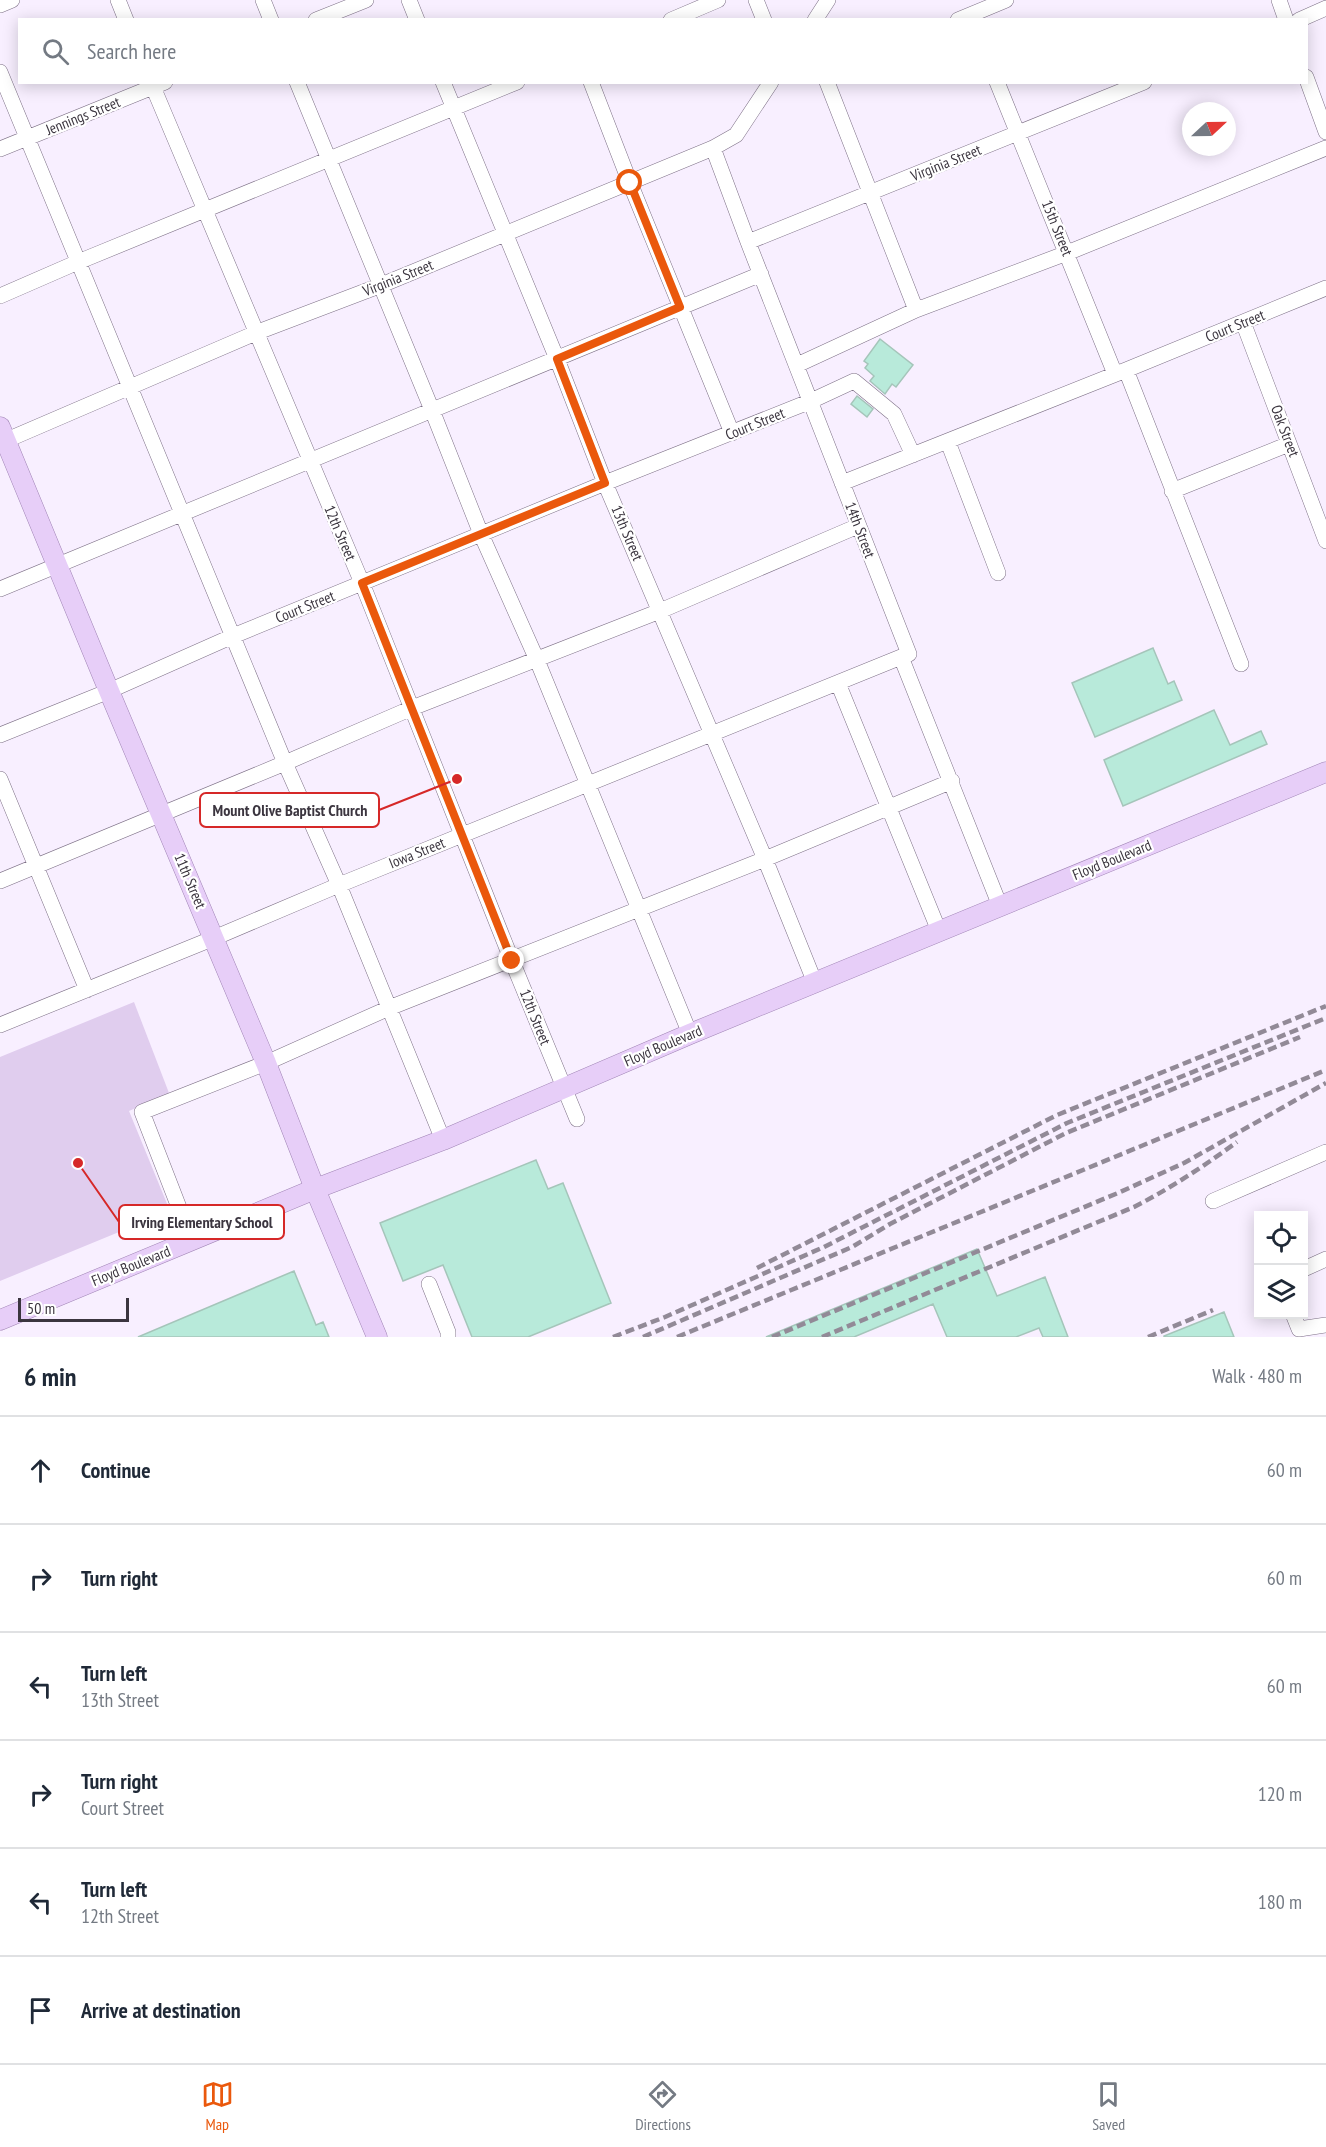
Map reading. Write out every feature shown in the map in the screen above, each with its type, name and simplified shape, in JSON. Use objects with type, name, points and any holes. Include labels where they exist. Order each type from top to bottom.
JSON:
[{"type":"main road","name":"11th Street","points":[[2,437],[214,938],[377,1337]]},
{"type":"main road","name":"Floyd Boulevard","points":[[0,1320],[315,1189],[443,1140],[690,1034],[1326,772]]},
{"type":"street","points":[[0,5],[12,0]]},
{"type":"street","points":[[118,0],[125,18]]},
{"type":"street","points":[[263,0],[270,18]]},
{"type":"street","points":[[321,18],[366,0]]},
{"type":"street","points":[[409,0],[416,18]]},
{"type":"street","points":[[676,18],[718,0]]},
{"type":"street","points":[[756,0],[763,18]]},
{"type":"street","points":[[816,18],[828,0]]},
{"type":"street","points":[[963,0],[966,18],[1006,0]]},
{"type":"street","points":[[1279,0],[1285,18]]},
{"type":"street","points":[[1304,18],[1326,8]]},
{"type":"street","points":[[0,72],[443,1140]]},
{"type":"street","points":[[1308,82],[1326,132]]},
{"type":"street","name":"Jennings Street","points":[[0,150],[157,84]]},
{"type":"street","name":"12th Street","points":[[157,84],[205,211],[362,583],[577,1119]]},
{"type":"street","points":[[298,84],[481,534],[537,660],[690,1034]]},
{"type":"street","name":"13th Street","points":[[443,84],[557,359],[605,483],[765,859],[815,983]]},
{"type":"street","points":[[0,296],[512,84]]},
{"type":"street","points":[[592,84],[732,433]]},
{"type":"street","name":"Virginia Street","points":[[2,437],[129,387],[258,332],[380,286],[713,148],[736,135],[770,84]]},
{"type":"street","points":[[828,84],[916,310]]},
{"type":"street","name":"15th Street","points":[[998,84],[1067,253],[1172,491],[1240,664]]},
{"type":"street","name":"Virginia Street","points":[[748,242],[1139,84]]},
{"type":"street","name":"14th Street","points":[[713,148],[909,654],[901,657],[1000,906]]},
{"type":"street","points":[[797,365],[916,310],[1067,253],[1326,148]]},
{"type":"street","points":[[0,589],[761,274]]},
{"type":"street","name":"Court Street","points":[[842,483],[1326,288]]},
{"type":"street","name":"Oak Street","points":[[1244,322],[1326,540]]},
{"type":"street","name":"Court Street","points":[[0,735],[109,691],[233,636],[811,401],[854,381],[894,414],[913,455]]},
{"type":"street","points":[[948,442],[998,573]]},
{"type":"street","points":[[1172,491],[1289,444]]},
{"type":"street","points":[[0,881],[412,708],[660,610],[858,526]]},
{"type":"street","name":"Iowa Street","points":[[0,1025],[901,657]]},
{"type":"street","points":[[838,682],[939,931]]},
{"type":"street","points":[[0,779],[87,990]]},
{"type":"street","points":[[192,1241],[142,1112],[266,1063],[389,1008],[765,859],[952,781]]},
{"type":"street","points":[[1213,1201],[1326,1152]]},
{"type":"street","points":[[1308,1267],[1326,1259]]},
{"type":"street","points":[[429,1284],[448,1337]]},
{"type":"street","points":[[1295,1319],[1299,1329],[1326,1325]]},
{"type":"shaded area","points":[[134,1002],[169,1093],[129,1111],[170,1211],[0,1281],[0,1057]]},
{"type":"building","points":[[880,339],[913,365],[896,387],[892,384],[885,394],[870,381],[874,376],[865,368],[868,364],[864,361]]},
{"type":"building","points":[[857,396],[873,409],[867,417],[851,404]]},
{"type":"building","points":[[1153,648],[1168,684],[1174,681],[1182,700],[1095,737],[1072,683]]},
{"type":"building","points":[[1214,710],[1230,745],[1261,731],[1267,744],[1123,806],[1104,760]]},
{"type":"building","points":[[536,1160],[548,1189],[563,1183],[611,1303],[528,1337],[472,1337],[443,1265],[403,1281],[380,1223]]},
{"type":"building","points":[[977,1249],[997,1296],[1045,1277],[1068,1337],[1043,1337],[1039,1328],[1016,1337],[947,1337],[933,1304],[854,1337],[766,1337]]},
{"type":"building","points":[[294,1271],[316,1325],[323,1322],[329,1337],[138,1337]]},
{"type":"building","points":[[1224,1312],[1234,1337],[1164,1337],[1164,1336]]},
{"type":"railway","points":[[757,1268],[1057,1115],[1326,1006]]},
{"type":"railway","points":[[613,1337],[665,1317],[824,1247],[1067,1123],[1326,1018]]},
{"type":"railway","points":[[643,1337],[852,1247],[890,1224],[1066,1133],[1300,1037]]},
{"type":"railway","points":[[677,1337],[1326,1070]]},
{"type":"railway","points":[[772,1337],[1118,1193],[1184,1163],[1326,1083]]},
{"type":"railway","points":[[822,1337],[1134,1207],[1187,1176],[1237,1142]]},
{"type":"railway","points":[[1148,1337],[1213,1310]]},
{"type":"place","name":"Mount Olive Baptist Church","points":[[457,779]]},
{"type":"place","name":"Irving Elementary School","points":[[78,1163]]},
{"type":"route","points":[[512,961],[362,583],[605,483],[557,359],[680,307],[630,183]]}]
